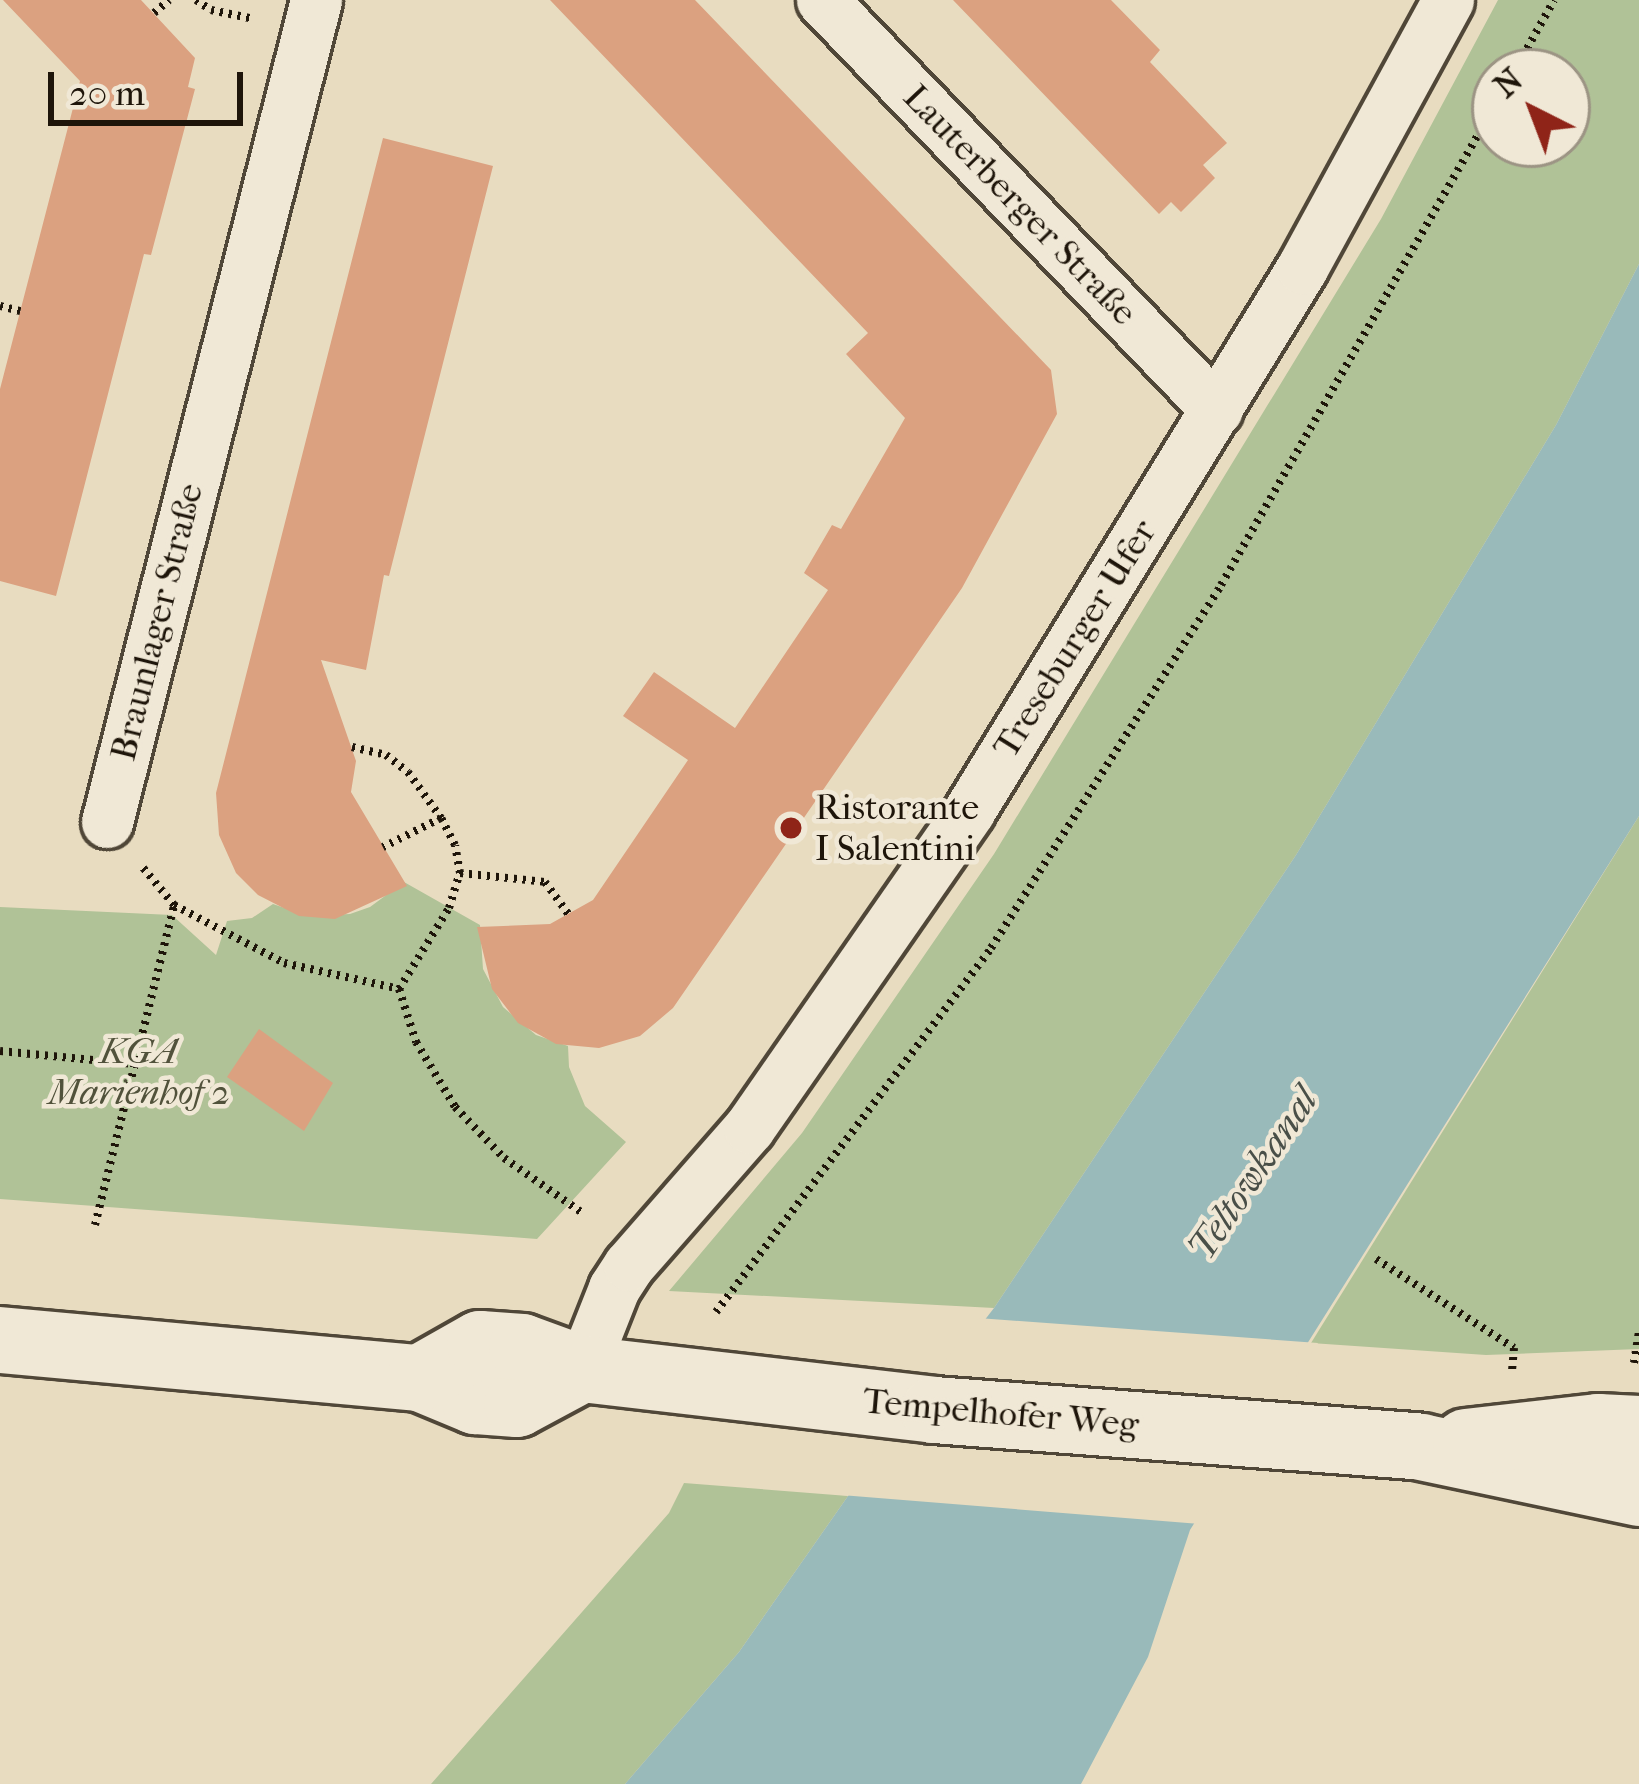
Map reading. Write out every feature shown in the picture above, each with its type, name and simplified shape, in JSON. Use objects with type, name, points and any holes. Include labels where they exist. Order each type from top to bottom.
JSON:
[{"type":"street","name":"Braunlager Straße","points":[[107,822],[316,0]]},
{"type":"street","name":"Lauterberger Straße","points":[[822,0],[1216,410]]},
{"type":"street","name":"Treseburger Ufer","points":[[582,1369],[614,1288],[749,1128],[969,812],[1359,169],[1448,0]]},
{"type":"street","points":[[0,1340],[420,1378],[475,1401],[518,1404],[582,1369]]},
{"type":"street","name":"Tempelhofer Weg","points":[[582,1369],[934,1410],[1421,1448],[1639,1493]]},
{"type":"street","name":"Tempelhofer Weg","points":[[1421,1448],[1598,1427],[1636,1399]]},
{"type":"path","points":[[154,14],[169,0]]},
{"type":"path","points":[[1527,48],[1554,0]]},
{"type":"path","points":[[716,1312],[991,948],[1221,584],[1471,147]]},
{"type":"path","points":[[0,306],[20,311]]},
{"type":"path","points":[[352,747],[386,755],[408,772],[455,845],[460,873],[449,908],[399,989],[416,1042],[455,1107],[518,1170],[581,1212]]},
{"type":"path","points":[[383,847],[441,818]]},
{"type":"path","points":[[107,822],[174,905],[284,963],[399,989]]},
{"type":"path","points":[[460,873],[544,882],[569,915]]},
{"type":"path","points":[[95,1225],[174,905]]},
{"type":"path","points":[[0,1051],[134,1064]]},
{"type":"path","points":[[1376,1259],[1514,1348],[1512,1372]]},
{"type":"path","points":[[1636,1399],[1639,1330]]},
{"type":"green space","points":[[1498,0],[1639,0],[1639,264],[1556,425],[1296,855],[994,1308],[669,1291],[802,1133],[994,854],[1381,219],[1471,51],[1471,168],[1591,168],[1591,48],[1472,48]]},
{"type":"green space","points":[[1639,816],[1639,1349],[1486,1355],[1311,1343]]},
{"type":"green space","name":"KGA Marienhof 2","points":[[404,882],[480,925],[483,969],[503,1007],[536,1035],[568,1046],[569,1067],[585,1106],[626,1142],[537,1239],[0,1199],[0,907],[172,915],[216,955],[227,921],[252,918],[273,904],[308,916],[350,914],[370,907]]},
{"type":"green space","points":[[684,1483],[848,1496],[739,1652],[625,1784],[431,1784],[669,1513]]},
{"type":"water","name":"Teltowkanal","points":[[1639,264],[1639,816],[1190,1530],[1148,1657],[1081,1784],[625,1784],[739,1652],[848,1496],[994,1308],[1296,855],[1556,425]]},
{"type":"pier","points":[[978,1318],[1318,1343],[1200,1524],[841,1495]]},
{"type":"building","points":[[3,0],[141,0],[195,58],[188,87],[195,89],[151,255],[144,254],[56,596],[0,581],[0,389],[80,81]]},
{"type":"building","points":[[550,0],[695,0],[1051,370],[1057,414],[962,588],[673,1008],[640,1036],[599,1048],[556,1044],[518,1023],[492,989],[477,927],[550,924],[593,900],[688,760],[623,716],[654,672],[735,728],[828,590],[804,573],[832,525],[841,529],[905,418],[846,354],[868,333]]},
{"type":"building","points":[[953,0],[1111,0],[1160,50],[1150,62],[1227,143],[1203,165],[1215,178],[1181,212],[1171,202],[1159,214]]},
{"type":"building","points":[[383,138],[493,166],[389,576],[384,575],[366,670],[321,660],[356,761],[351,792],[407,886],[335,919],[299,916],[258,895],[236,873],[219,835],[216,793]]},
{"type":"building","points":[[259,1029],[333,1083],[304,1131],[227,1077]]},
{"type":"place","name":"Ristorante I Salentini","points":[[791,828]]}]
